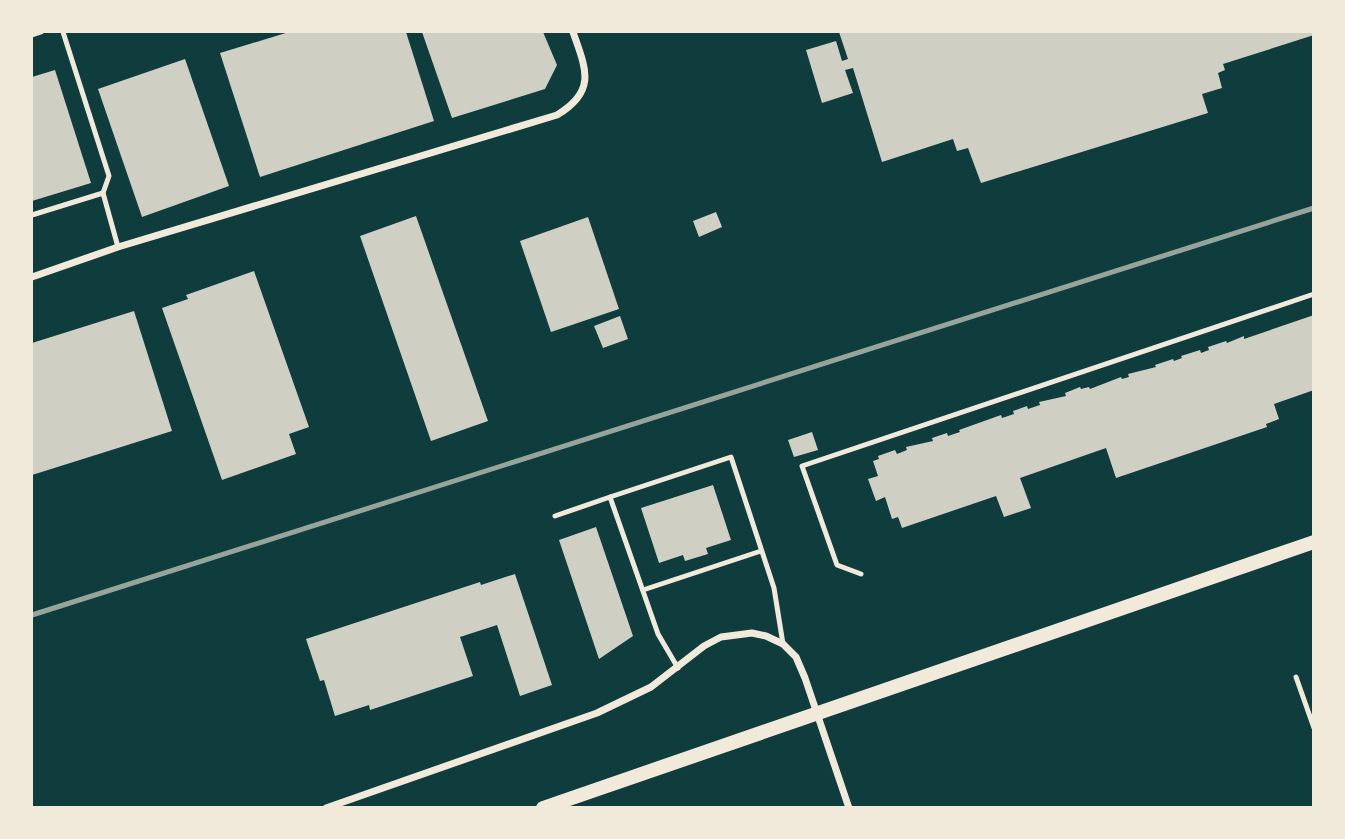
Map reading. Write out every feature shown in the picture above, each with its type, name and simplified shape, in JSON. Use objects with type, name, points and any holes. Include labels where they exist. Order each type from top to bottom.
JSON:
[{"type":"main road","points":[[543,807],[1314,542]]},
{"type":"street","points":[[32,276],[118,247],[557,115],[569,108],[583,91],[586,77],[585,65],[573,32]]},
{"type":"street","points":[[326,807],[597,713],[640,693],[678,668],[704,646],[730,635],[752,633],[783,644],[796,657],[849,807]]},
{"type":"lane","points":[[32,35],[41,32]]},
{"type":"lane","points":[[63,32],[108,176],[103,193],[118,247]]},
{"type":"lane","points":[[32,215],[103,193]]},
{"type":"lane","points":[[861,574],[837,565],[802,466],[1314,294]]},
{"type":"lane","points":[[555,516],[731,457],[774,588],[783,644]]},
{"type":"lane","points":[[610,497],[658,635],[678,668]]},
{"type":"lane","points":[[643,590],[761,551]]},
{"type":"lane","points":[[1296,677],[1314,728]]},
{"type":"building","points":[[289,32],[406,32],[434,121],[260,177],[220,53]]},
{"type":"building","points":[[422,32],[543,32],[557,65],[545,89],[452,118]]},
{"type":"building","points":[[839,32],[1314,32],[1314,35],[1223,64],[1225,70],[1218,73],[1222,88],[1202,94],[1208,113],[981,183],[968,148],[957,151],[953,139],[882,162],[853,68],[845,70],[853,93],[822,103],[806,50],[836,41],[842,61],[848,59]]},
{"type":"building","points":[[185,59],[229,186],[142,217],[98,89]]},
{"type":"building","points":[[55,70],[91,183],[32,201],[32,77]]},
{"type":"building","points":[[716,212],[722,227],[699,237],[693,221]]},
{"type":"building","points":[[416,216],[488,421],[431,441],[360,236]]},
{"type":"building","points":[[588,217],[619,309],[551,332],[520,241]]},
{"type":"building","points":[[254,271],[309,427],[289,434],[296,454],[222,480],[162,308],[188,299],[186,295]]},
{"type":"building","points":[[134,311],[172,431],[32,475],[32,343]]},
{"type":"building","points":[[1314,315],[1314,390],[1274,404],[1279,419],[1266,424],[1267,427],[1116,478],[1106,448],[1020,478],[1031,508],[1004,517],[996,496],[902,528],[898,517],[892,519],[885,497],[876,501],[868,479],[878,476],[873,461],[879,459],[878,456],[895,450],[897,454],[907,450],[906,447],[933,441],[932,438],[947,433],[948,436],[1001,415],[1002,418],[1014,414],[1013,411],[1027,406],[1028,409],[1040,405],[1039,402],[1066,396],[1065,393],[1080,387],[1090,389],[1121,377],[1129,377],[1128,374],[1156,367],[1155,365],[1173,359],[1174,361],[1182,358],[1181,356],[1200,350],[1201,353],[1209,350],[1208,347],[1244,336],[1244,339]]},
{"type":"building","points":[[620,316],[628,339],[603,348],[594,326]]},
{"type":"building","points":[[812,432],[818,450],[794,457],[788,440]]},
{"type":"building","points":[[713,485],[731,540],[706,548],[708,554],[685,561],[683,555],[659,563],[641,508]]},
{"type":"building","points":[[596,527],[633,636],[599,659],[559,540]]},
{"type":"building","points":[[515,574],[552,685],[520,696],[497,625],[460,637],[473,676],[370,710],[369,705],[335,716],[324,680],[320,681],[306,639],[480,582],[481,585]]},
{"type":"railway","points":[[32,615],[1314,208]]}]
